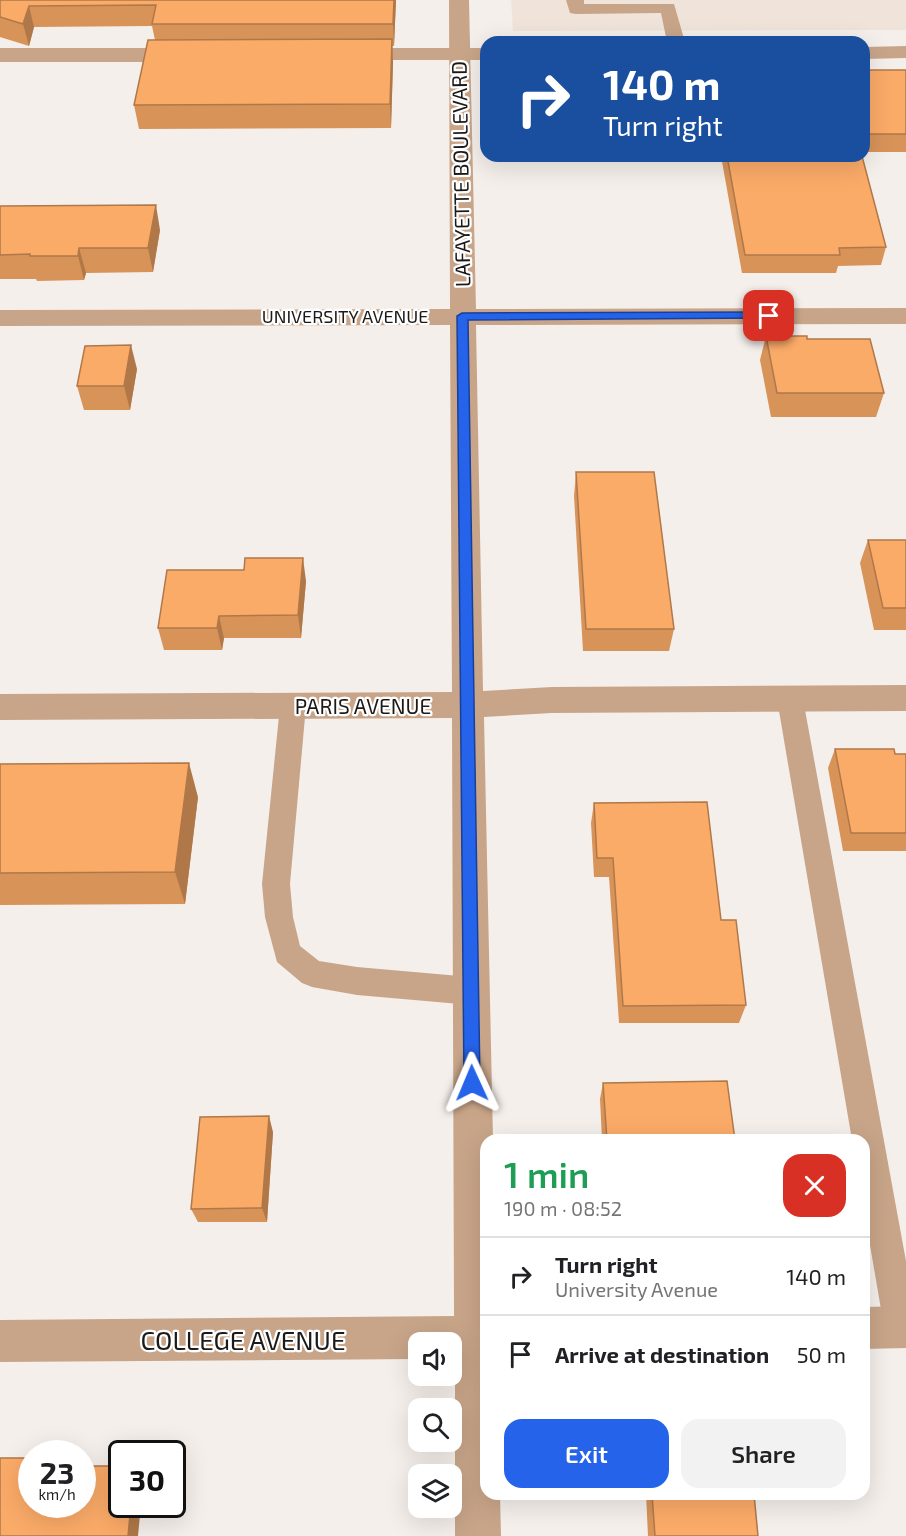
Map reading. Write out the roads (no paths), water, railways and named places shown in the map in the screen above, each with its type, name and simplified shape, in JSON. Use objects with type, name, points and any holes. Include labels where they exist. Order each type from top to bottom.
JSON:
[{"type":"street","name":"LAFAYETTE BOULEVARD","points":[[459,0],[473,54],[462,316],[471,991],[480,1303]]},
{"type":"street","points":[[870,52],[906,52]]},
{"type":"street","points":[[327,54],[473,54]]},
{"type":"street","points":[[0,55],[210,55]]},
{"type":"street","name":"UNIVERSITY AVENUE","points":[[0,318],[906,316]]},
{"type":"street","name":"PARIS AVENUE","points":[[0,707],[467,705],[552,700],[906,698]]},
{"type":"street","name":"COLLEGE AVENUE","points":[[0,1341],[480,1338]]},
{"type":"street","name":"LAFAYETTE BOULEVARD","points":[[478,1536],[480,1404]]},
{"type":"lane","points":[[575,0],[576,9],[667,4],[675,36]]},
{"type":"lane","points":[[790,699],[859,1134]]},
{"type":"lane","points":[[294,706],[276,884],[279,917],[287,953],[312,973],[357,981],[471,991]]},
{"type":"lane","points":[[870,1201],[890,1327]]}]
